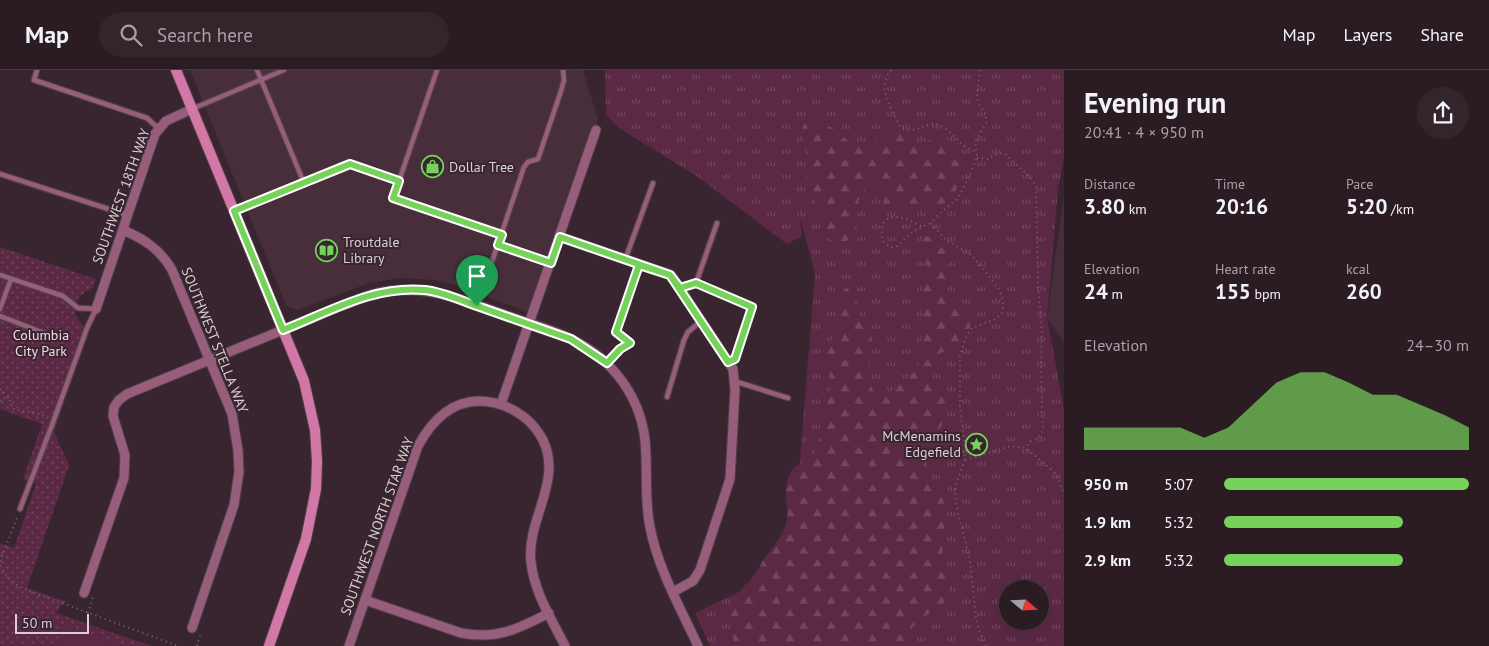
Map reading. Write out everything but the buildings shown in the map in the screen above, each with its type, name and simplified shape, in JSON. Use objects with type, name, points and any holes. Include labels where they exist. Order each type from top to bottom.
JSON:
[{"type":"main road","points":[[176,70],[304,382],[315,430],[317,474],[314,504],[306,539],[269,646]]},
{"type":"street","name":"SOUTHWEST 18TH WAY","points":[[96,309],[155,134],[166,121],[192,109]]},
{"type":"street","points":[[565,646],[533,576],[530,547],[535,523],[548,482],[548,459],[544,444],[533,424],[515,410],[501,404],[596,130]]},
{"type":"street","name":"SOUTHWEST STELLA WAY","points":[[123,230],[149,242],[166,258],[232,414],[238,450],[237,494],[230,520],[192,628]]},
{"type":"street","points":[[560,237],[670,275],[733,369],[735,390],[730,479],[700,570],[693,581],[673,592]]},
{"type":"street","points":[[84,593],[122,488],[126,469],[124,450],[113,416],[114,407],[119,400],[127,394],[373,294],[390,290],[427,290],[571,339],[607,363],[626,386],[635,402],[643,426],[646,456],[646,500],[650,528],[664,577],[698,646]]},
{"type":"street","name":"SOUTHWEST NORTH STAR WAY","points":[[349,646],[418,446],[424,434],[444,412],[455,406],[478,401],[501,404]]},
{"type":"street","points":[[365,600],[461,633],[475,636],[500,634],[516,630],[549,614]]},
{"type":"lane","points":[[37,70],[34,80],[147,118],[159,129]]},
{"type":"lane","points":[[257,70],[304,182]]},
{"type":"lane","points":[[192,109],[284,70]]},
{"type":"lane","points":[[437,70],[393,198],[502,235]]},
{"type":"lane","points":[[477,306],[524,167],[528,162],[538,159],[561,91],[564,80],[563,70]]},
{"type":"lane","points":[[234,211],[350,164],[399,181]]},
{"type":"lane","points":[[0,174],[128,216]]},
{"type":"lane","points":[[625,260],[653,183]]},
{"type":"lane","points":[[696,283],[717,223]]},
{"type":"lane","points":[[616,332],[639,265]]},
{"type":"lane","points":[[0,275],[62,296],[78,308],[96,309],[87,328],[20,509]]},
{"type":"lane","points":[[0,309],[11,279]]},
{"type":"lane","points":[[680,288],[696,283],[752,307],[735,359],[728,362]]},
{"type":"lane","points":[[0,316],[52,336]]},
{"type":"lane","points":[[667,397],[684,340],[688,332],[702,321]]},
{"type":"lane","points":[[734,381],[788,398]]},
{"type":"path","points":[[891,70],[884,93],[900,128],[908,132],[931,124],[938,125],[946,128],[961,145],[975,151]]},
{"type":"path","points":[[921,226],[901,216],[890,218],[885,221],[882,228],[883,241],[890,247],[896,247],[921,226],[931,223],[956,200],[963,189],[977,158],[975,151],[976,142],[986,123],[986,115],[978,103],[977,94],[980,70]]},
{"type":"path","points":[[977,158],[988,159],[994,154],[1005,154],[1032,178],[1036,188],[1038,284],[1042,333],[1042,428],[1041,435],[1037,440],[1030,441],[1026,448]]},
{"type":"path","points":[[931,223],[946,240],[970,254],[976,260],[998,288],[1004,305],[1002,313],[996,319],[972,328],[967,335],[960,354],[960,412],[964,433],[965,460],[956,484],[955,496],[970,560],[976,618],[986,646]]},
{"type":"path","points":[[498,245],[551,263]]},
{"type":"path","points":[[607,363],[620,349],[630,343],[616,332]]},
{"type":"path","points":[[0,389],[8,396],[13,409],[41,414],[52,425]]},
{"type":"path","points":[[0,401],[8,396]]},
{"type":"path","points":[[965,460],[1011,446],[1026,448],[1058,477],[1064,495]]},
{"type":"path","points":[[0,561],[20,509]]},
{"type":"path","points":[[0,566],[11,581],[24,589],[178,646]]},
{"type":"path","points":[[84,593],[94,597],[88,613]]},
{"type":"shaded area","points":[[190,70],[583,70],[598,120],[531,313],[455,285],[435,280],[400,278],[369,283],[297,310],[288,307]]},
{"type":"shaded area","points":[[1064,195],[1064,342],[1047,318]]},
{"type":"green space","points":[[605,70],[1064,70],[1064,157],[1058,189],[1047,318],[1064,409],[1064,646],[710,646],[695,613],[813,557],[795,522],[815,273],[800,218],[802,236],[787,244],[698,177],[619,128],[606,115]]},
{"type":"green space","points":[[804,124],[823,124],[837,130],[843,137],[862,148],[889,133],[897,133],[918,143],[946,138],[954,146],[960,160],[960,176],[955,192],[951,198],[941,204],[891,207],[887,206],[880,197],[878,185],[868,185],[859,198],[857,226],[854,233],[847,241],[836,242],[830,240],[822,231],[821,212],[808,186],[805,164],[806,153],[801,131]]},
{"type":"green space","points":[[925,236],[938,239],[945,244],[949,251],[947,283],[949,292],[963,306],[971,320],[960,346],[952,352],[942,352],[934,360],[932,377],[940,389],[946,407],[944,420],[930,449],[926,468],[929,480],[941,496],[945,506],[943,557],[949,588],[944,603],[915,624],[903,646],[737,646],[733,639],[730,623],[736,600],[785,527],[787,522],[786,488],[789,475],[796,466],[814,453],[819,443],[823,409],[831,391],[830,377],[824,359],[832,338],[840,299],[844,289],[851,287],[855,292],[858,311],[868,333],[871,335],[869,370],[871,386],[883,396],[905,381],[921,360],[923,286],[927,268],[924,250]]},
{"type":"green space","name":"Columbia City Park","points":[[0,247],[96,279],[93,288],[84,293],[76,303],[77,318],[89,329],[54,432],[69,465],[27,588],[67,602],[61,605],[56,613],[151,646],[0,646],[0,543],[14,548],[36,484],[23,479],[42,424],[0,409]]},
{"type":"green space","points":[[65,626],[124,646],[58,646]]},
{"type":"place","name":"Dollar Tree","points":[[433,167]]},
{"type":"place","name":"Troutdale Library","points":[[327,250]]},
{"type":"place","name":"McMenamins Edgefield","points":[[977,444]]},
{"type":"route","points":[[477,306],[427,290],[390,290],[373,294],[283,330],[234,211],[350,164],[399,181],[393,198],[502,235],[498,245],[551,263],[560,237],[670,275],[728,362],[735,359],[752,307],[696,283],[680,288],[670,275],[639,265],[616,332],[630,343],[620,349],[607,363],[571,339],[477,306]]}]
